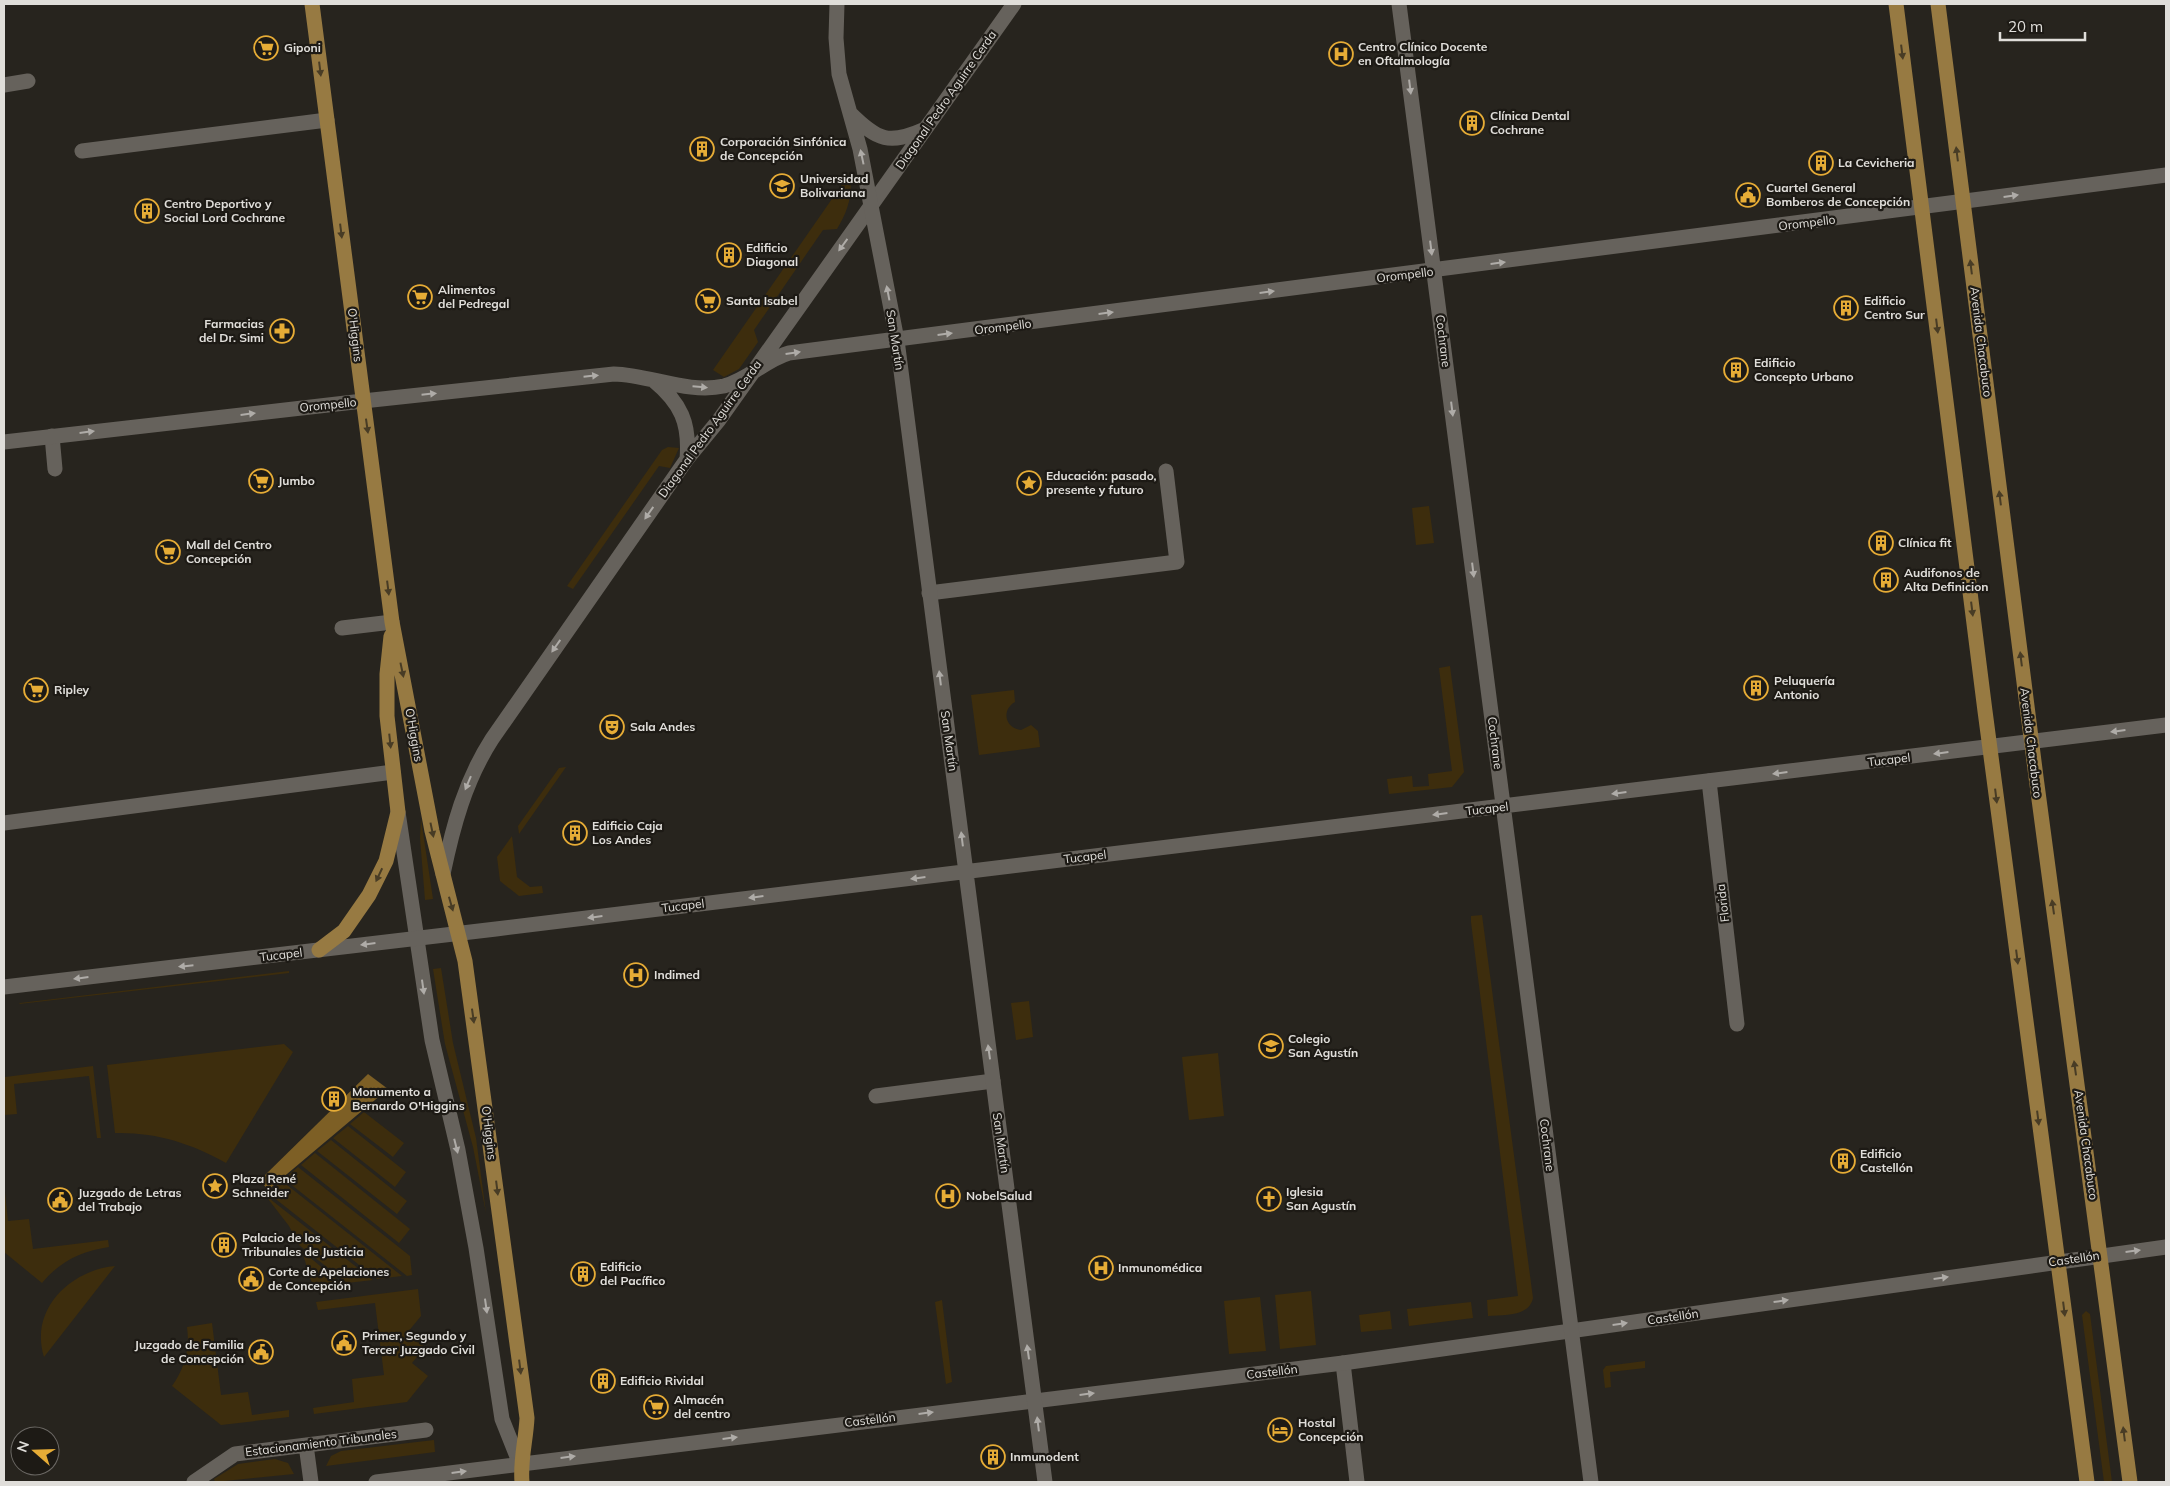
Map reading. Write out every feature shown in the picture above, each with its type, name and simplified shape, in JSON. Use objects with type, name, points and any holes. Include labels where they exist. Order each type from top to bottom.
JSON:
[{"type":"main road","name":"O'Higgins","points":[[312,4],[392,622],[432,831],[460,934],[487,1115],[527,1418],[524,1451],[520,1464],[522,1482]]},
{"type":"main road","points":[[1896,4],[1990,747],[2087,1482]]},
{"type":"main road","name":"Avenida Chacabuco","points":[[1938,4],[2031,742],[2130,1482]]},
{"type":"main road","points":[[319,950],[344,931],[369,895],[386,861],[398,812],[387,716],[386,674],[392,622]]},
{"type":"street","name":"San Martín","points":[[838,4],[837,62],[860,149],[897,340],[1046,1482]]},
{"type":"street","name":"Diagonal Pedro Aguirre Cerda","points":[[443,874],[451,836],[464,793],[482,754],[687,459],[705,440],[1014,4]]},
{"type":"street","name":"Cochrane","points":[[1399,4],[1591,1482]]},
{"type":"street","points":[[4,84],[28,82]]},
{"type":"street","points":[[849,111],[869,130],[882,138],[904,138],[925,129]]},
{"type":"street","points":[[82,151],[327,120]]},
{"type":"street","name":"Orompello","points":[[4,442],[602,375],[622,374],[713,388],[732,384],[772,359],[789,353],[2166,176]]},
{"type":"street","points":[[652,378],[674,400],[686,423],[687,459]]},
{"type":"street","points":[[52,436],[56,469]]},
{"type":"street","points":[[930,593],[1177,562],[1166,471]]},
{"type":"street","points":[[342,628],[392,622]]},
{"type":"street","name":"Tucapel","points":[[4,987],[460,934],[2166,725]]},
{"type":"street","points":[[4,823],[393,772]]},
{"type":"street","name":"Florida","points":[[1709,782],[1737,1024]]},
{"type":"street","name":"O'Higgins","points":[[398,812],[434,1054],[458,1150],[483,1286],[502,1419],[520,1464]]},
{"type":"street","points":[[876,1096],[993,1081]]},
{"type":"street","name":"Castellón","points":[[376,1482],[1343,1363],[2166,1247]]},
{"type":"street","points":[[1343,1363],[1356,1482]]},
{"type":"street","name":"Estacionamiento Tribunales","points":[[194,1482],[234,1454],[426,1430]]},
{"type":"street","points":[[306,1445],[311,1482]]},
{"type":"shaded area","points":[[850,173],[851,188],[849,202],[837,229],[823,230],[754,330],[758,342],[739,369],[724,377],[713,370]]},
{"type":"shaded area","points":[[668,447],[679,448],[670,468],[659,466],[573,589],[567,586],[662,450]]},
{"type":"shaded area","points":[[1429,506],[1434,543],[1416,545],[1412,508]]},
{"type":"shaded area","points":[[1450,666],[1464,772],[1452,787],[1389,794],[1387,779],[1412,776],[1413,787],[1429,786],[1428,774],[1452,771],[1439,668]]},
{"type":"shaded area","points":[[1014,690],[1015,702],[1008,709],[1008,722],[1011,726],[1021,730],[1031,725],[1038,731],[1040,747],[979,755],[971,695]]},
{"type":"shaded area","points":[[566,767],[519,834],[518,826],[559,768]]},
{"type":"shaded area","points":[[421,819],[433,899],[425,900],[420,838]]},
{"type":"shaded area","points":[[512,836],[517,877],[530,887],[542,886],[543,893],[519,896],[500,881],[497,857]]},
{"type":"shaded area","points":[[1482,915],[1533,1298],[1527,1309],[1521,1312],[1488,1316],[1487,1300],[1518,1296],[1471,922],[1471,916]]},
{"type":"shaded area","points":[[441,968],[453,1043],[476,1138],[486,1213],[473,1147],[445,1044],[433,969]]},
{"type":"shaded area","points":[[289,971],[289,973],[19,1004],[20,1003]]},
{"type":"shaded area","points":[[1029,1001],[1033,1037],[1016,1040],[1011,1003]]},
{"type":"shaded area","points":[[284,1044],[293,1052],[226,1163],[186,1144],[172,1140],[144,1134],[115,1133],[107,1065]]},
{"type":"shaded area","points":[[1218,1053],[1224,1116],[1189,1120],[1182,1057]]},
{"type":"shaded area","points":[[93,1066],[101,1138],[97,1138],[89,1076],[14,1084],[17,1114],[4,1115],[5,1077]]},
{"type":"shaded area","points":[[368,1074],[388,1089],[268,1190],[260,1180]]},
{"type":"shaded area","points":[[364,1112],[404,1143],[393,1157],[350,1124]]},
{"type":"shaded area","points":[[348,1126],[406,1172],[395,1187],[333,1138]]},
{"type":"shaded area","points":[[331,1140],[407,1201],[397,1214],[317,1151]]},
{"type":"shaded area","points":[[315,1153],[410,1229],[399,1243],[301,1165]]},
{"type":"shaded area","points":[[298,1167],[410,1256],[412,1275],[407,1276],[284,1179]]},
{"type":"shaded area","points":[[282,1181],[402,1276],[377,1279],[268,1193]]},
{"type":"shaded area","points":[[4,1183],[8,1221],[29,1219],[33,1249],[108,1240],[109,1247],[90,1251],[72,1258],[56,1269],[42,1283],[4,1252]]},
{"type":"shaded area","points":[[265,1195],[373,1280],[347,1283],[299,1245],[289,1226]]},
{"type":"shaded area","points":[[302,1251],[342,1284],[313,1287]]},
{"type":"shaded area","points":[[115,1266],[44,1357],[41,1339],[43,1323],[48,1308],[57,1295],[83,1275]]},
{"type":"shaded area","points":[[418,1289],[421,1316],[407,1333],[425,1347],[412,1363],[428,1376],[407,1402],[314,1414],[313,1408],[354,1402],[352,1379],[384,1375],[375,1303],[318,1310],[316,1302]]},
{"type":"shaded area","points":[[1311,1291],[1316,1345],[1280,1349],[1275,1295]]},
{"type":"shaded area","points":[[1260,1297],[1266,1351],[1229,1354],[1224,1301]]},
{"type":"shaded area","points":[[942,1300],[952,1382],[946,1384],[935,1302]]},
{"type":"shaded area","points":[[1471,1302],[1473,1318],[1409,1326],[1407,1309]]},
{"type":"shaded area","points":[[1390,1311],[1392,1329],[1361,1332],[1359,1315]]},
{"type":"shaded area","points":[[2086,1311],[2090,1314],[2112,1482],[2104,1482],[2082,1315]]},
{"type":"shaded area","points":[[212,1323],[221,1395],[248,1392],[252,1415],[289,1410],[289,1417],[221,1425],[172,1386],[185,1358],[188,1343],[187,1327]]},
{"type":"shaded area","points":[[1645,1361],[1645,1368],[1610,1372],[1611,1387],[1605,1388],[1603,1370],[1606,1366]]},
{"type":"shaded area","points":[[434,1440],[435,1452],[326,1466],[331,1456],[341,1451]]},
{"type":"shaded area","points":[[275,1459],[288,1463],[294,1474],[215,1482],[214,1479],[238,1464]]},
{"type":"place","name":"Giponi","points":[[266,48]]},
{"type":"place","name":"Centro Clínico Docente en Oftalmología","points":[[1341,54]]},
{"type":"place","name":"Clínica Dental Cochrane","points":[[1472,123]]},
{"type":"place","name":"Corporación Sinfónica de Concepción","points":[[702,149]]},
{"type":"place","name":"La Cevicheria","points":[[1821,163]]},
{"type":"place","name":"Universidad Bolivariana","points":[[782,186]]},
{"type":"place","name":"Cuartel General Bomberos de Concepción","points":[[1748,195]]},
{"type":"place","name":"Centro Deportivo y Social Lord Cochrane","points":[[147,211]]},
{"type":"place","name":"Edificio Diagonal","points":[[729,255]]},
{"type":"place","name":"Alimentos del Pedregal","points":[[420,297]]},
{"type":"place","name":"Santa Isabel","points":[[708,301]]},
{"type":"place","name":"Edificio Centro Sur","points":[[1846,308]]},
{"type":"place","name":"Farmacias del Dr. Simi","points":[[282,331]]},
{"type":"place","name":"Edificio Concepto Urbano","points":[[1736,370]]},
{"type":"place","name":"Jumbo","points":[[261,481]]},
{"type":"place","name":"Educación: pasado, presente y futuro","points":[[1029,483]]},
{"type":"place","name":"Clínica fit","points":[[1881,543]]},
{"type":"place","name":"Mall del Centro Concepción","points":[[168,552]]},
{"type":"place","name":"Audifonos de Alta Definicion","points":[[1886,580]]},
{"type":"place","name":"Peluquería Antonio","points":[[1756,688]]},
{"type":"place","name":"Ripley","points":[[36,690]]},
{"type":"place","name":"Sala Andes","points":[[612,727]]},
{"type":"place","name":"Edificio Caja Los Andes","points":[[575,833]]},
{"type":"place","name":"Indimed","points":[[636,975]]},
{"type":"place","name":"Colegio San Agustín","points":[[1271,1046]]},
{"type":"place","name":"Monumento a Bernardo O'Higgins","points":[[334,1099]]},
{"type":"place","name":"Edificio Castellón","points":[[1843,1161]]},
{"type":"place","name":"Plaza René Schneider","points":[[215,1186]]},
{"type":"place","name":"NobelSalud","points":[[948,1196]]},
{"type":"place","name":"Iglesia San Agustín","points":[[1269,1199]]},
{"type":"place","name":"Juzgado de Letras del Trabajo","points":[[60,1200]]},
{"type":"place","name":"Palacio de los Tribunales de Justicia","points":[[224,1245]]},
{"type":"place","name":"Inmunomédica","points":[[1101,1268]]},
{"type":"place","name":"Edificio del Pacífico","points":[[583,1274]]},
{"type":"place","name":"Corte de Apelaciones de Concepción","points":[[251,1279]]},
{"type":"place","name":"Primer, Segundo y Tercer Juzgado Civil","points":[[344,1343]]},
{"type":"place","name":"Juzgado de Familia de Concepción","points":[[261,1352]]},
{"type":"place","name":"Edificio Rividal","points":[[603,1381]]},
{"type":"place","name":"Almacén del centro","points":[[656,1407]]},
{"type":"place","name":"Hostal Concepción","points":[[1280,1430]]},
{"type":"place","name":"Inmunodent","points":[[993,1457]]}]
